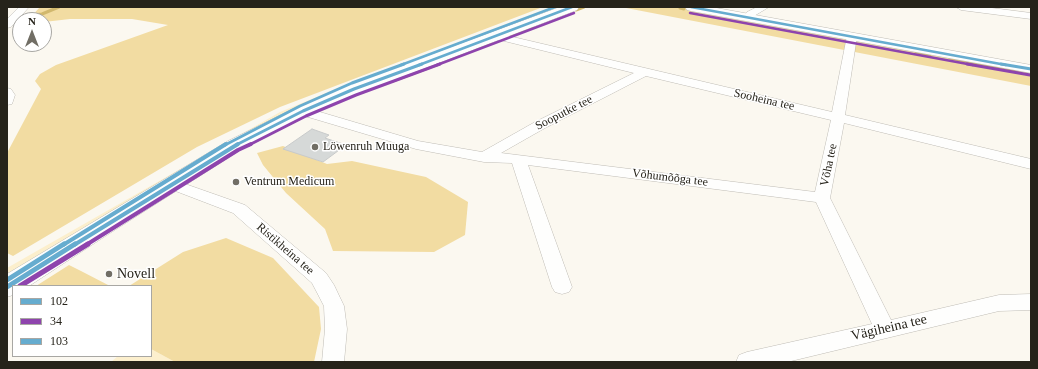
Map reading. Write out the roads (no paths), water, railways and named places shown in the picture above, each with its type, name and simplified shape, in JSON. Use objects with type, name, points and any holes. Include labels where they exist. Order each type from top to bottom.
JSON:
[{"type":"main road","points":[[7,287],[235,145],[303,111],[354,89],[572,7]]},
{"type":"street","points":[[7,25],[24,7]]},
{"type":"street","points":[[691,7],[1031,69]]},
{"type":"street","points":[[748,17],[750,14],[764,7]]},
{"type":"street","points":[[961,7],[1031,16]]},
{"type":"street","name":"Sooheina tee","points":[[496,36],[1031,164]]},
{"type":"street","name":"Võha tee","points":[[852,36],[822,198],[885,329]]},
{"type":"street","name":"Sooputke tee","points":[[484,157],[540,125],[644,72]]},
{"type":"street","points":[[7,92],[9,94],[7,101]]},
{"type":"street","name":"Võhumõõga tee","points":[[303,111],[416,145],[484,157],[518,159],[822,198]]},
{"type":"street","points":[[518,159],[562,287]]},
{"type":"street","name":"Ristikheina tee","points":[[171,184],[239,209],[319,278],[327,290],[334,306],[336,329],[334,362]]},
{"type":"street","name":"Vägiheina tee","points":[[747,362],[999,303],[1031,302]]},
{"type":"waterway","points":[[47,12],[59,7]]},
{"type":"waterway","points":[[576,10],[584,7]]},
{"type":"waterway","points":[[680,8],[684,9]]},
{"type":"waterway","points":[[508,36],[533,27]]},
{"type":"waterway","points":[[476,49],[491,43]]},
{"type":"waterway","points":[[916,52],[930,55]]},
{"type":"waterway","points":[[450,59],[461,55]]},
{"type":"waterway","points":[[950,58],[984,65]]},
{"type":"waterway","points":[[435,65],[442,62]]},
{"type":"waterway","points":[[392,81],[438,64]]},
{"type":"waterway","points":[[978,64],[1017,71]]},
{"type":"place","name":"Löwenruh Muuga","points":[[315,147]]},
{"type":"place","name":"Ventrum Medicum","points":[[236,182]]},
{"type":"place","name":"Novell","points":[[109,274]]}]
